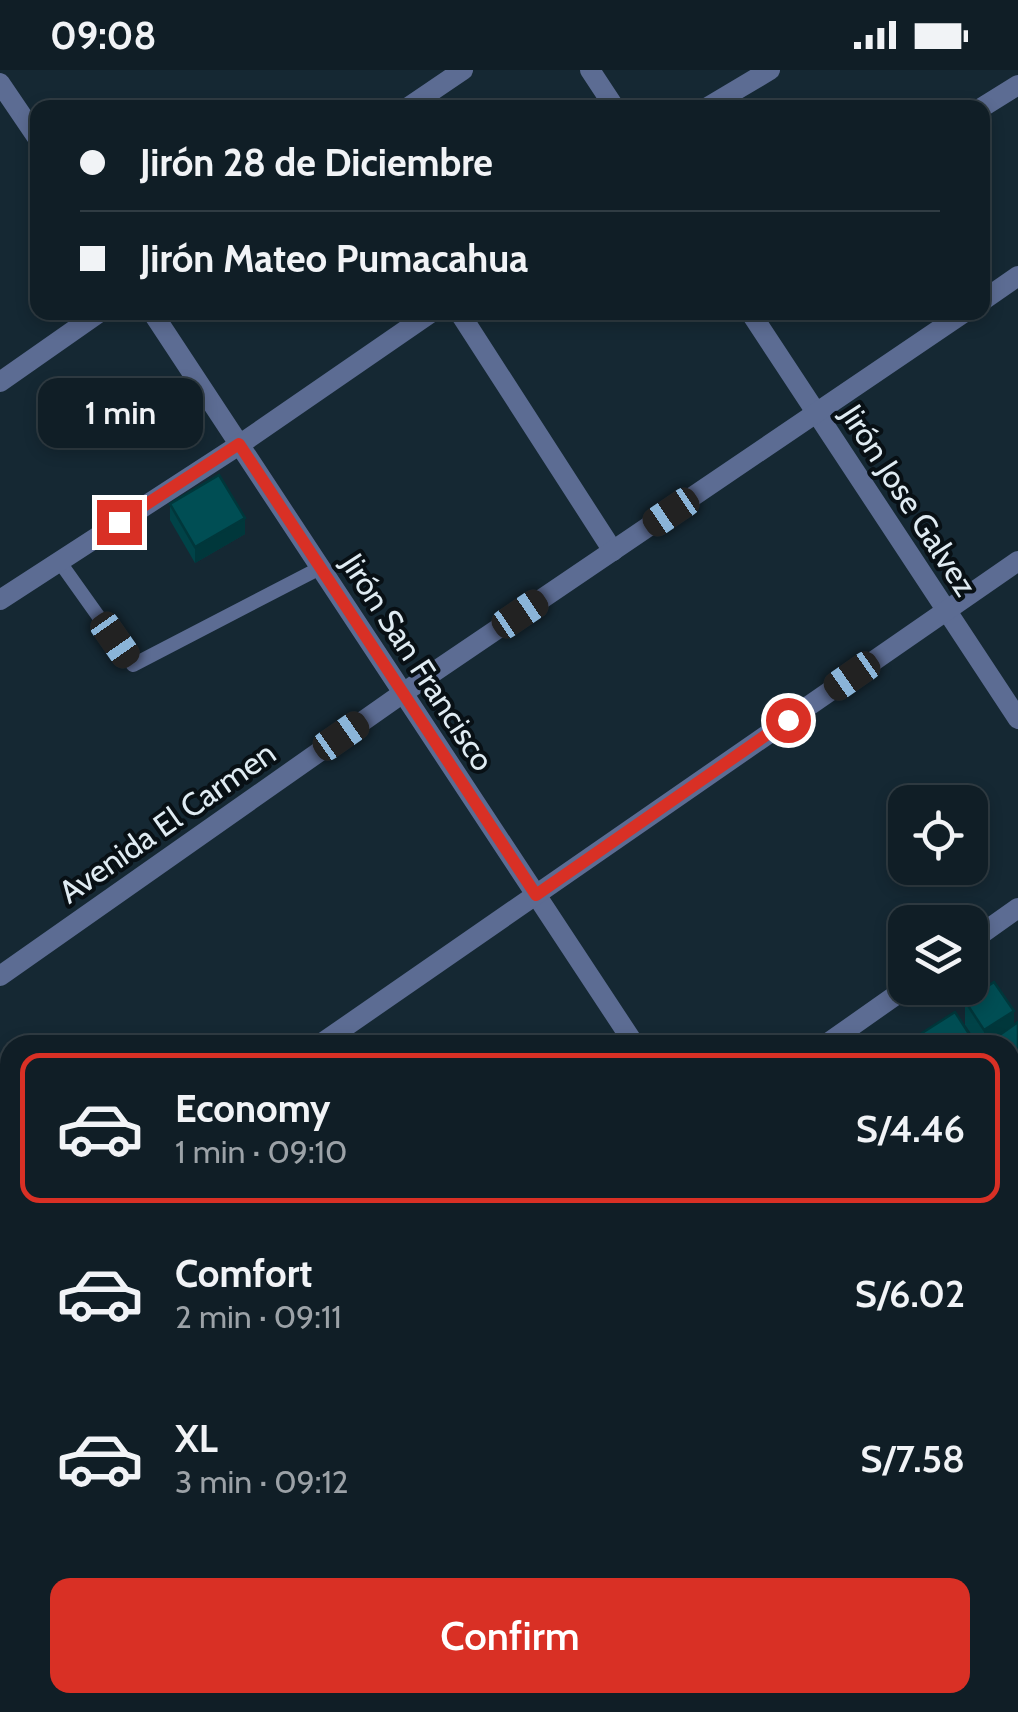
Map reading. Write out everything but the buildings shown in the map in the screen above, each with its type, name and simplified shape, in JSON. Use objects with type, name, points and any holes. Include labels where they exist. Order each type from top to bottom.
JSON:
[{"type":"street","points":[[419,100],[463,70]]},
{"type":"street","points":[[590,70],[610,100]]},
{"type":"street","points":[[719,100],[770,70]]},
{"type":"street","points":[[0,82],[30,127]]},
{"type":"street","points":[[990,102],[1018,85]]},
{"type":"street","points":[[990,295],[1018,276]]},
{"type":"street","points":[[0,382],[89,320]]},
{"type":"street","name":"Jirón San Francisco","points":[[157,320],[628,1035]]},
{"type":"street","points":[[0,600],[420,320]]},
{"type":"street","points":[[464,320],[613,551]]},
{"type":"street","name":"Jirón Jose Galvez","points":[[755,320],[1018,720]]},
{"type":"street","name":"Avenida El Carmen","points":[[0,976],[403,693],[953,320]]},
{"type":"street","points":[[333,1035],[1018,561]]},
{"type":"street","points":[[988,929],[1018,908]]},
{"type":"street","points":[[838,1035],[888,1001]]},
{"type":"lane","points":[[60,562],[133,666],[320,568]]},
{"type":"route","points":[[119,522],[239,444],[536,895],[788,720]]}]
